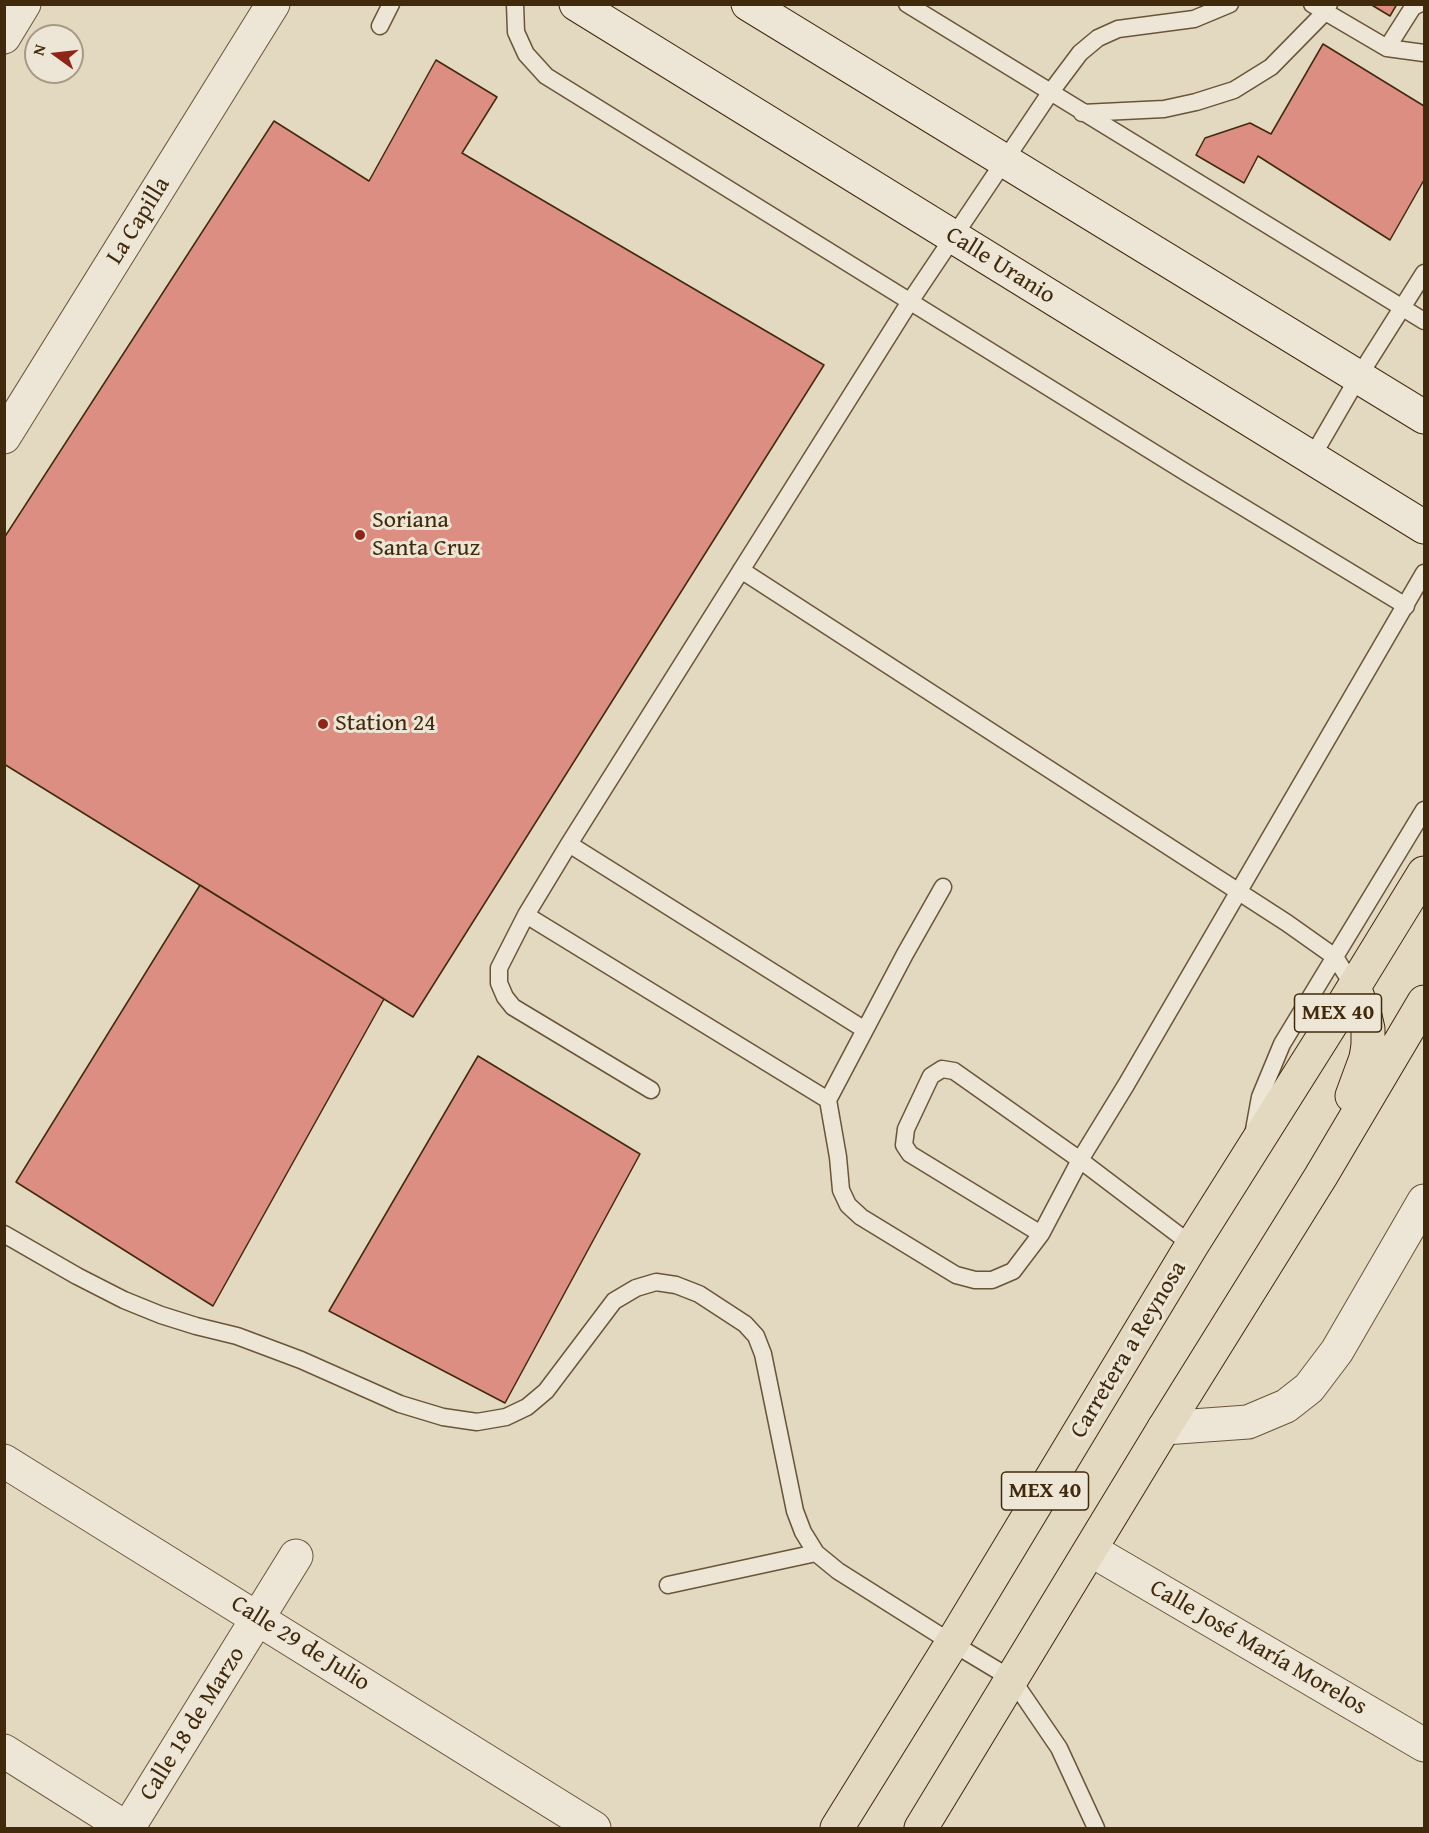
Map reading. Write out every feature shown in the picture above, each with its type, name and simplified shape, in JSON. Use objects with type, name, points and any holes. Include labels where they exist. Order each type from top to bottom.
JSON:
[{"type":"main road","name":"Carretera a Reynosa","points":[[837,1828],[952,1643],[1192,1245],[1425,873]]},
{"type":"main road","points":[[1321,1176],[1366,1058],[1368,1029],[1354,987]]},
{"type":"main road","name":"MEX 40","points":[[921,1828],[1164,1428],[1321,1176],[1425,1002]]},
{"type":"street","points":[[4,37],[24,4]]},
{"type":"street","name":"La Capilla","points":[[4,437],[273,4]]},
{"type":"street","name":"Calle Uranio","points":[[576,4],[1425,527]]},
{"type":"street","points":[[748,4],[1425,417]]},
{"type":"street","points":[[1164,1428],[1248,1422],[1286,1406],[1310,1388],[1336,1351],[1425,1201]]},
{"type":"street","name":"Calle 29 de Julio","points":[[4,1461],[594,1828]]},
{"type":"street","name":"Calle José María Morelos","points":[[1090,1550],[1425,1745]]},
{"type":"street","name":"Calle 18 de Marzo","points":[[127,1828],[296,1556]]},
{"type":"street","points":[[4,1752],[127,1828]]},
{"type":"lane","points":[[380,26],[391,4]]},
{"type":"lane","points":[[515,4],[516,32],[526,54],[546,76],[911,300],[1180,469],[1406,606]]},
{"type":"lane","points":[[907,4],[1425,321]]},
{"type":"lane","points":[[651,1090],[513,1007],[506,998],[499,983],[499,968],[526,915],[911,300],[1050,93],[1080,53],[1098,38],[1118,29],[1194,19],[1230,4]]},
{"type":"lane","points":[[1387,48],[1413,7],[1419,4]]},
{"type":"lane","points":[[1082,113],[1164,109],[1234,90],[1271,67],[1322,7],[1387,48],[1425,53]]},
{"type":"lane","points":[[1312,458],[1359,376],[1425,273]]},
{"type":"lane","points":[[741,570],[1287,923],[1335,957],[1354,987]]},
{"type":"lane","points":[[943,887],[904,954],[828,1100],[841,1190],[848,1205],[861,1217],[956,1275],[975,1280],[992,1280],[1013,1271],[1041,1234],[1080,1160],[1425,573]]},
{"type":"lane","points":[[1251,1152],[1260,1096],[1282,1044],[1425,810]]},
{"type":"lane","points":[[569,844],[865,1030]]},
{"type":"lane","points":[[526,915],[828,1100]]},
{"type":"lane","points":[[1041,1234],[910,1154],[904,1145],[906,1129],[931,1076],[942,1069],[954,1071],[1080,1160],[1192,1245]]},
{"type":"lane","points":[[4,1233],[96,1286],[161,1315],[237,1336],[301,1360],[400,1404],[443,1417],[477,1422],[506,1417],[527,1407],[546,1390],[614,1301],[636,1288],[656,1282],[699,1294],[745,1323],[756,1336],[763,1354],[795,1511],[803,1532],[816,1553],[838,1571],[1012,1679],[1059,1748],[1096,1828]]},
{"type":"lane","points":[[668,1585],[816,1553]]},
{"type":"building","points":[[1370,4],[1397,4],[1390,16]]},
{"type":"building","points":[[1323,44],[1424,106],[1424,180],[1390,240],[1258,156],[1244,183],[1196,155],[1205,138],[1250,123],[1271,134]]},
{"type":"building","points":[[436,60],[497,97],[462,153],[824,365],[413,1017],[4,764],[4,538],[274,121],[369,181]]},
{"type":"building","points":[[200,885],[384,999],[213,1306],[16,1182]]},
{"type":"building","points":[[478,1056],[640,1154],[505,1403],[329,1311]]},
{"type":"place","name":"Soriana Santa Cruz","points":[[360,535]]},
{"type":"place","name":"Station 24","points":[[323,724]]}]
